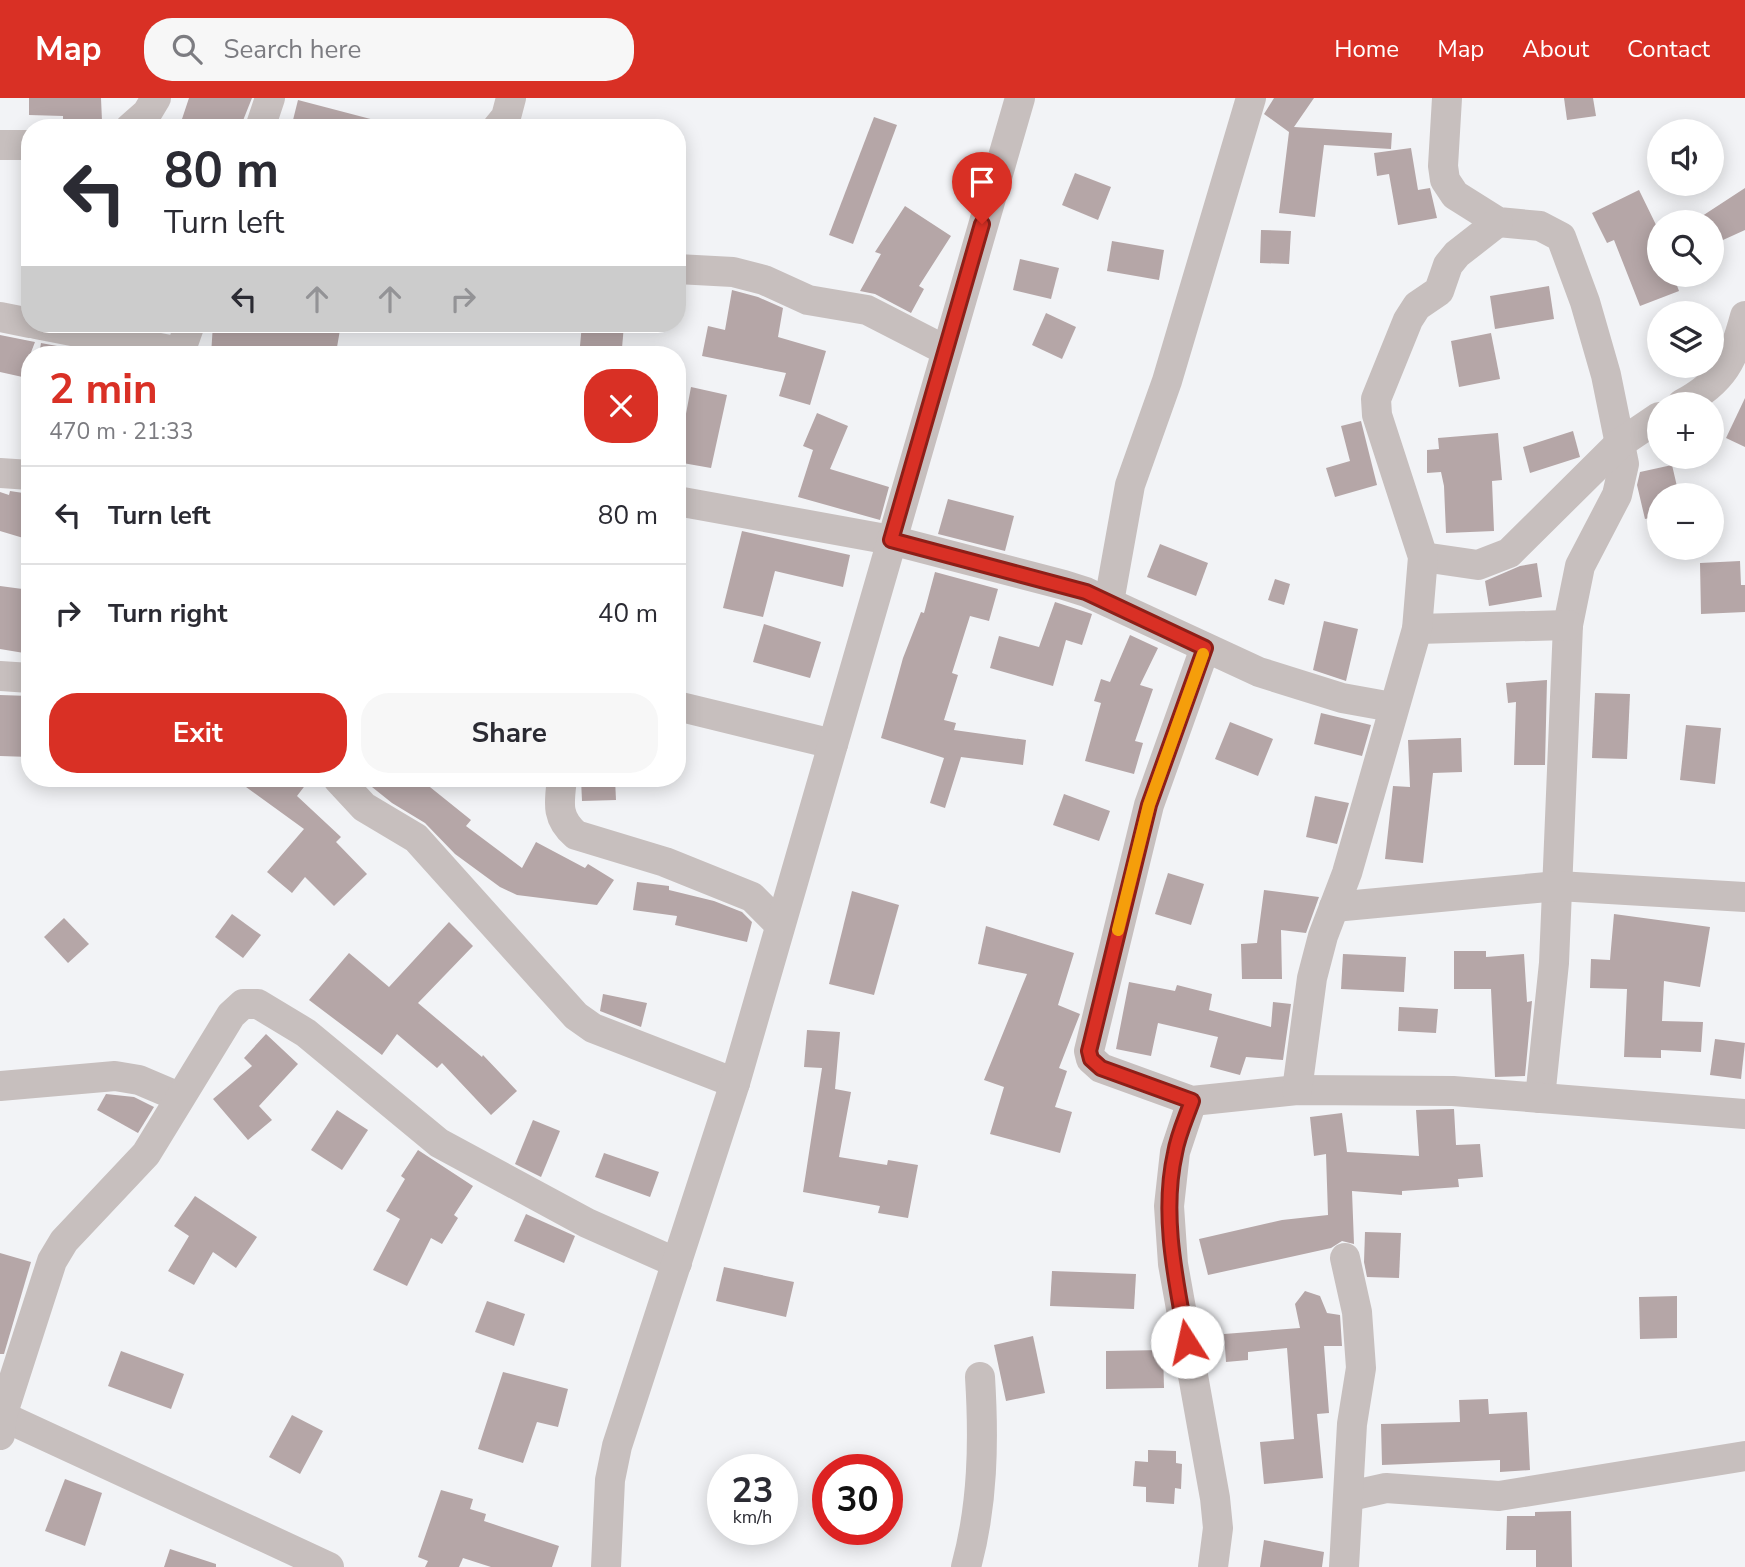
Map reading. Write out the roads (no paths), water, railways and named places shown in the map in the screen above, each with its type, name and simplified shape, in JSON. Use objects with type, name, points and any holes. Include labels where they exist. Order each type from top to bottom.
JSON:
[{"type":"street","points":[[141,119],[148,113],[156,98]]},
{"type":"street","points":[[263,119],[270,98]]},
{"type":"street","points":[[505,119],[511,98]]},
{"type":"street","points":[[606,1567],[610,1480],[617,1446],[735,1083],[1020,98]]},
{"type":"street","points":[[1109,602],[1130,485],[1167,382],[1251,98]]},
{"type":"street","points":[[1447,98],[1445,180],[1455,195],[1498,222],[1540,226],[1561,237],[1585,302],[1606,374],[1624,464],[1622,480],[1580,566],[1568,625],[1554,963],[1540,1097]]},
{"type":"street","points":[[0,145],[21,145]]},
{"type":"street","points":[[1297,1090],[1312,978],[1417,629],[1423,557],[1377,415],[1376,399],[1408,320],[1417,306],[1438,291],[1448,265],[1457,254],[1498,222]]},
{"type":"street","points":[[686,269],[733,272],[764,280],[807,300],[867,310],[945,350]]},
{"type":"street","points":[[1703,392],[1725,371],[1735,351],[1745,316]]},
{"type":"street","points":[[0,317],[21,321]]},
{"type":"street","points":[[79,333],[142,346]]},
{"type":"street","points":[[1423,557],[1478,565],[1509,553],[1619,444],[1647,425]]},
{"type":"street","points":[[0,473],[21,474]]},
{"type":"street","points":[[686,503],[891,540],[1064,584],[1287,682],[1342,698],[1392,707]]},
{"type":"street","points":[[1417,629],[1568,625]]},
{"type":"street","points":[[1205,648],[1149,805],[1089,1051],[1091,1059],[1101,1068],[1192,1101],[1297,1090],[1453,1091],[1745,1114]]},
{"type":"street","points":[[0,676],[21,677]]},
{"type":"street","points":[[686,708],[832,744]]},
{"type":"street","points":[[345,787],[364,807],[416,838],[576,1016],[593,1028],[735,1083]]},
{"type":"street","points":[[561,787],[558,811],[564,825],[576,835],[665,862],[752,897],[780,925]]},
{"type":"street","points":[[1334,907],[1558,886],[1745,897]]},
{"type":"street","points":[[329,1567],[1,1422],[52,1261],[64,1241],[146,1154],[231,1015],[243,1004],[258,1004],[306,1033],[439,1143],[587,1223],[677,1263]]},
{"type":"street","points":[[0,1086],[115,1076],[139,1080],[179,1097]]},
{"type":"street","points":[[1192,1101],[1175,1152],[1169,1206],[1173,1264],[1215,1498],[1218,1528],[1213,1567]]},
{"type":"street","points":[[1343,1567],[1350,1496],[1352,1423],[1361,1367],[1357,1312],[1345,1258]]},
{"type":"street","points":[[967,1567],[977,1526],[980,1485],[982,1416],[979,1377]]},
{"type":"street","points":[[1350,1496],[1386,1489],[1499,1496],[1745,1456]]}]
